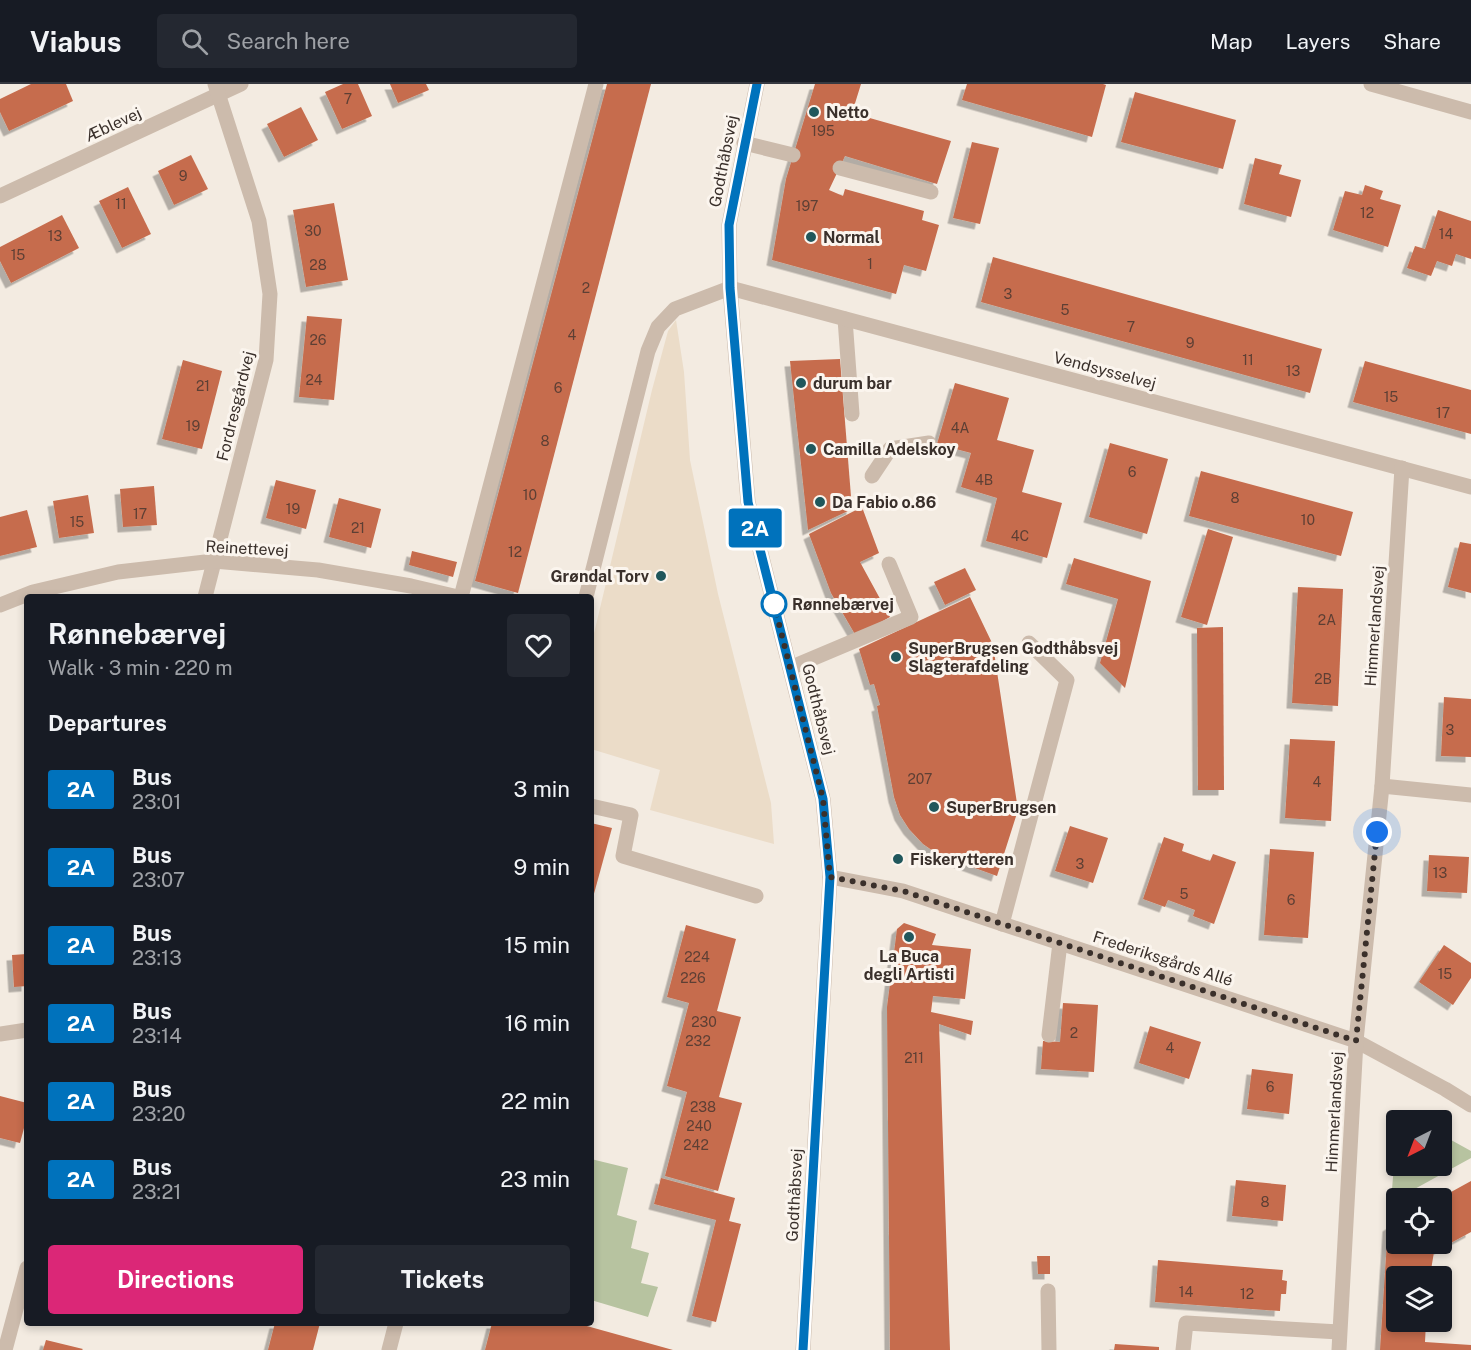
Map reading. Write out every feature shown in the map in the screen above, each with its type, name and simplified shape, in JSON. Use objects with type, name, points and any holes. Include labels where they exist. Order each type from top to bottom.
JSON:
[{"type":"street","name":"Æblevej","points":[[0,196],[217,89],[241,84]]},
{"type":"street","points":[[461,594],[596,84]]},
{"type":"street","name":"Godthåbsvej","points":[[757,84],[729,225],[730,288],[748,502],[823,799],[830,877],[803,1350]]},
{"type":"street","points":[[1371,84],[1471,112]]},
{"type":"street","name":"Fordresgårdvej","points":[[206,594],[267,360],[270,294],[258,221],[217,89]]},
{"type":"street","points":[[744,143],[793,155]]},
{"type":"street","points":[[840,168],[931,192]]},
{"type":"street","points":[[587,594],[648,351],[658,327],[675,309],[730,288]]},
{"type":"street","name":"Vendsysselvej","points":[[730,288],[1471,487]]},
{"type":"street","points":[[845,319],[852,414]]},
{"type":"street","points":[[872,476],[890,449],[929,443]]},
{"type":"street","name":"Himmerlandsvej","points":[[1339,1350],[1356,1041],[1382,786],[1402,468]]},
{"type":"street","name":"Reinettevej","points":[[28,594],[117,572],[214,561],[318,570],[447,594]]},
{"type":"street","points":[[790,668],[911,617],[889,564]]},
{"type":"street","name":"Reinettevej","points":[[0,606],[24,596]]},
{"type":"street","points":[[1002,924],[1067,680],[1029,643]]},
{"type":"street","points":[[1382,786],[1471,795]]},
{"type":"street","points":[[594,807],[631,815],[623,856],[756,896]]},
{"type":"street","name":"Frederiksgårds Allé","points":[[830,877],[903,891],[1356,1041],[1445,1089],[1471,1106]]},
{"type":"street","points":[[1049,1035],[1060,943]]},
{"type":"street","points":[[0,1034],[24,1030]]},
{"type":"street","points":[[5,1350],[24,1279]]},
{"type":"street","points":[[1048,1291],[1049,1350]]},
{"type":"street","points":[[1183,1350],[1186,1323],[1340,1332]]},
{"type":"street","points":[[389,1350],[395,1326]]},
{"type":"green space","points":[[1452,1141],[1471,1151],[1471,1158],[1452,1168]]},
{"type":"green space","points":[[594,1160],[628,1168],[617,1215],[637,1221],[631,1248],[649,1253],[641,1283],[658,1287],[648,1317],[594,1301]]},
{"type":"green space","points":[[1393,1176],[1438,1176],[1416,1188],[1392,1188]]},
{"type":"shaded area","name":"Grøndal Torv","points":[[676,320],[684,372],[690,460],[718,594],[771,803],[774,844],[650,810],[660,770],[594,750],[594,633],[668,331]]},
{"type":"building","points":[[31,84],[66,84],[73,101],[9,131],[0,112],[0,99]]},
{"type":"building","points":[[343,84],[358,84],[372,116],[342,129],[325,92]]},
{"type":"building","points":[[390,84],[426,84],[429,90],[398,103]]},
{"type":"building","points":[[607,84],[651,84],[518,593],[475,581]]},
{"type":"building","points":[[815,84],[861,84],[852,113],[951,141],[937,184],[845,156],[829,190],[843,196],[845,189],[924,211],[922,220],[939,225],[926,271],[904,265],[896,294],[772,260],[786,179]]},
{"type":"building","points":[[967,84],[1106,85],[1092,137],[962,100]]},
{"type":"building","points":[[1135,92],[1236,120],[1223,169],[1121,142]]},
{"type":"building","points":[[301,107],[318,140],[284,157],[267,124]]},
{"type":"building","points":[[972,142],[999,148],[980,224],[953,218]]},
{"type":"building","points":[[191,155],[208,189],[174,205],[158,171]]},
{"type":"building","points":[[1255,158],[1282,165],[1279,174],[1301,180],[1291,217],[1244,204]]},
{"type":"building","points":[[1365,185],[1383,191],[1380,199],[1401,205],[1388,247],[1333,230],[1345,191],[1362,195]]},
{"type":"building","points":[[128,187],[151,234],[122,248],[99,201]]},
{"type":"building","points":[[334,203],[348,280],[306,287],[293,210]]},
{"type":"building","points":[[1438,210],[1471,221],[1471,259],[1456,254],[1452,266],[1437,261],[1431,276],[1407,268],[1415,246],[1425,249]]},
{"type":"building","points":[[62,215],[79,248],[11,283],[0,261],[0,247]]},
{"type":"building","points":[[993,257],[1322,349],[1310,393],[981,302]]},
{"type":"building","points":[[307,316],[342,319],[334,400],[299,397]]},
{"type":"building","points":[[840,359],[852,509],[808,530],[790,361]]},
{"type":"building","points":[[183,360],[222,371],[202,449],[162,439]]},
{"type":"building","points":[[1365,361],[1471,390],[1471,434],[1353,402]]},
{"type":"building","points":[[955,383],[1009,398],[997,440],[1034,450],[1022,492],[1062,503],[1047,558],[986,541],[997,498],[961,487],[971,453],[937,444]]},
{"type":"building","points":[[1110,443],[1168,459],[1147,534],[1089,517]]},
{"type":"building","points":[[1201,471],[1353,512],[1341,556],[1189,516]]},
{"type":"building","points":[[276,480],[316,490],[306,529],[266,518]]},
{"type":"building","points":[[154,486],[157,525],[123,527],[120,489]]},
{"type":"building","points":[[88,495],[94,533],[59,538],[53,501]]},
{"type":"building","points":[[339,498],[381,509],[371,548],[329,537]]},
{"type":"building","points":[[862,507],[879,553],[860,562],[890,617],[856,636],[831,593],[809,534]]},
{"type":"building","points":[[27,510],[37,547],[0,556],[0,517]]},
{"type":"building","points":[[1208,529],[1233,537],[1207,625],[1181,617]]},
{"type":"building","points":[[1460,542],[1471,544],[1471,593],[1448,587]]},
{"type":"building","points":[[412,551],[457,562],[453,577],[409,565]]},
{"type":"building","points":[[1074,558],[1151,581],[1125,688],[1100,663],[1118,599],[1066,584]]},
{"type":"building","points":[[965,568],[976,590],[945,605],[934,582]]},
{"type":"building","points":[[1298,587],[1343,589],[1338,706],[1292,703]]},
{"type":"building","points":[[970,597],[993,645],[1018,810],[997,876],[939,855],[923,844],[900,815],[894,797],[877,706],[880,705],[874,684],[870,685],[859,649]]},
{"type":"building","points":[[1223,627],[1224,790],[1198,790],[1197,628]]},
{"type":"building","points":[[1444,697],[1471,699],[1471,757],[1441,756]]},
{"type":"building","points":[[1290,739],[1335,741],[1331,821],[1285,818]]},
{"type":"building","points":[[594,824],[612,828],[594,894]]},
{"type":"building","points":[[1070,826],[1108,838],[1093,883],[1055,871]]},
{"type":"building","points":[[1164,837],[1184,844],[1182,851],[1210,861],[1213,854],[1236,862],[1214,924],[1193,916],[1195,910],[1168,900],[1165,907],[1143,899]]},
{"type":"building","points":[[1270,849],[1314,852],[1308,938],[1264,935]]},
{"type":"building","points":[[1429,855],[1469,857],[1467,893],[1427,891]]},
{"type":"building","points":[[904,923],[936,934],[932,945],[971,949],[965,999],[933,996],[931,1012],[973,1021],[971,1035],[939,1024],[950,1350],[890,1350],[887,1007],[897,929]]},
{"type":"building","points":[[686,925],[736,939],[717,1011],[741,1017],[719,1097],[742,1103],[718,1191],[665,1176],[687,1092],[667,1086],[689,1003],[667,997]]},
{"type":"building","points":[[1444,945],[1471,963],[1471,978],[1453,1005],[1419,982]]},
{"type":"building","points":[[24,954],[24,986],[14,987],[12,955]]},
{"type":"building","points":[[1063,1003],[1098,1005],[1094,1072],[1041,1069],[1043,1041],[1060,1042]]},
{"type":"building","points":[[1150,1026],[1201,1042],[1189,1079],[1139,1063]]},
{"type":"building","points":[[1252,1069],[1293,1074],[1289,1114],[1247,1109]]},
{"type":"building","points":[[0,1096],[24,1102],[24,1128],[20,1143],[0,1138]]},
{"type":"building","points":[[661,1178],[735,1198],[729,1221],[741,1224],[716,1322],[692,1316],[716,1220],[654,1204]]},
{"type":"building","points":[[1236,1180],[1286,1185],[1283,1221],[1232,1216]]},
{"type":"building","points":[[1471,1181],[1471,1232],[1452,1242],[1452,1191]]},
{"type":"building","points":[[1386,1254],[1434,1254],[1432,1266],[1386,1266],[1386,1332],[1426,1332],[1425,1342],[1471,1345],[1471,1350],[1380,1350]]},
{"type":"building","points":[[1037,1256],[1050,1256],[1050,1274],[1038,1274]]},
{"type":"building","points":[[1158,1260],[1283,1270],[1282,1280],[1287,1281],[1286,1294],[1281,1294],[1280,1311],[1155,1302]]},
{"type":"building","points":[[274,1326],[319,1326],[313,1350],[268,1350]]},
{"type":"building","points":[[491,1326],[587,1326],[673,1350],[485,1350]]},
{"type":"building","points":[[46,1340],[83,1349],[43,1350]]},
{"type":"building","points":[[1115,1344],[1159,1347],[1159,1350],[1114,1350]]},
{"type":"bus line","name":"2A","points":[[757,84],[740,160],[729,225],[730,288],[748,502],[823,799],[830,877],[803,1350]]},
{"type":"place","name":"Netto","points":[[814,112]]},
{"type":"place","name":"Normal","points":[[811,237]]},
{"type":"place","name":"durum bar","points":[[801,383]]},
{"type":"place","name":"Camilla Adelskoy","points":[[811,449]]},
{"type":"place","name":"Da Fabio o.86","points":[[820,502]]},
{"type":"place","name":"Grøndal Torv","points":[[661,576]]},
{"type":"place","name":"Rønnebærvej","points":[[774,604]]},
{"type":"place","name":"SuperBrugsen Godthåbsvej Slagterafdeling","points":[[896,657]]},
{"type":"place","name":"SuperBrugsen","points":[[934,807]]},
{"type":"place","name":"Fiskerytteren","points":[[898,859]]},
{"type":"place","name":"La Buca degli Artisti","points":[[909,937]]},
{"type":"route","points":[[774,604],[823,799],[830,877],[903,891],[1356,1041],[1377,832]]}]
